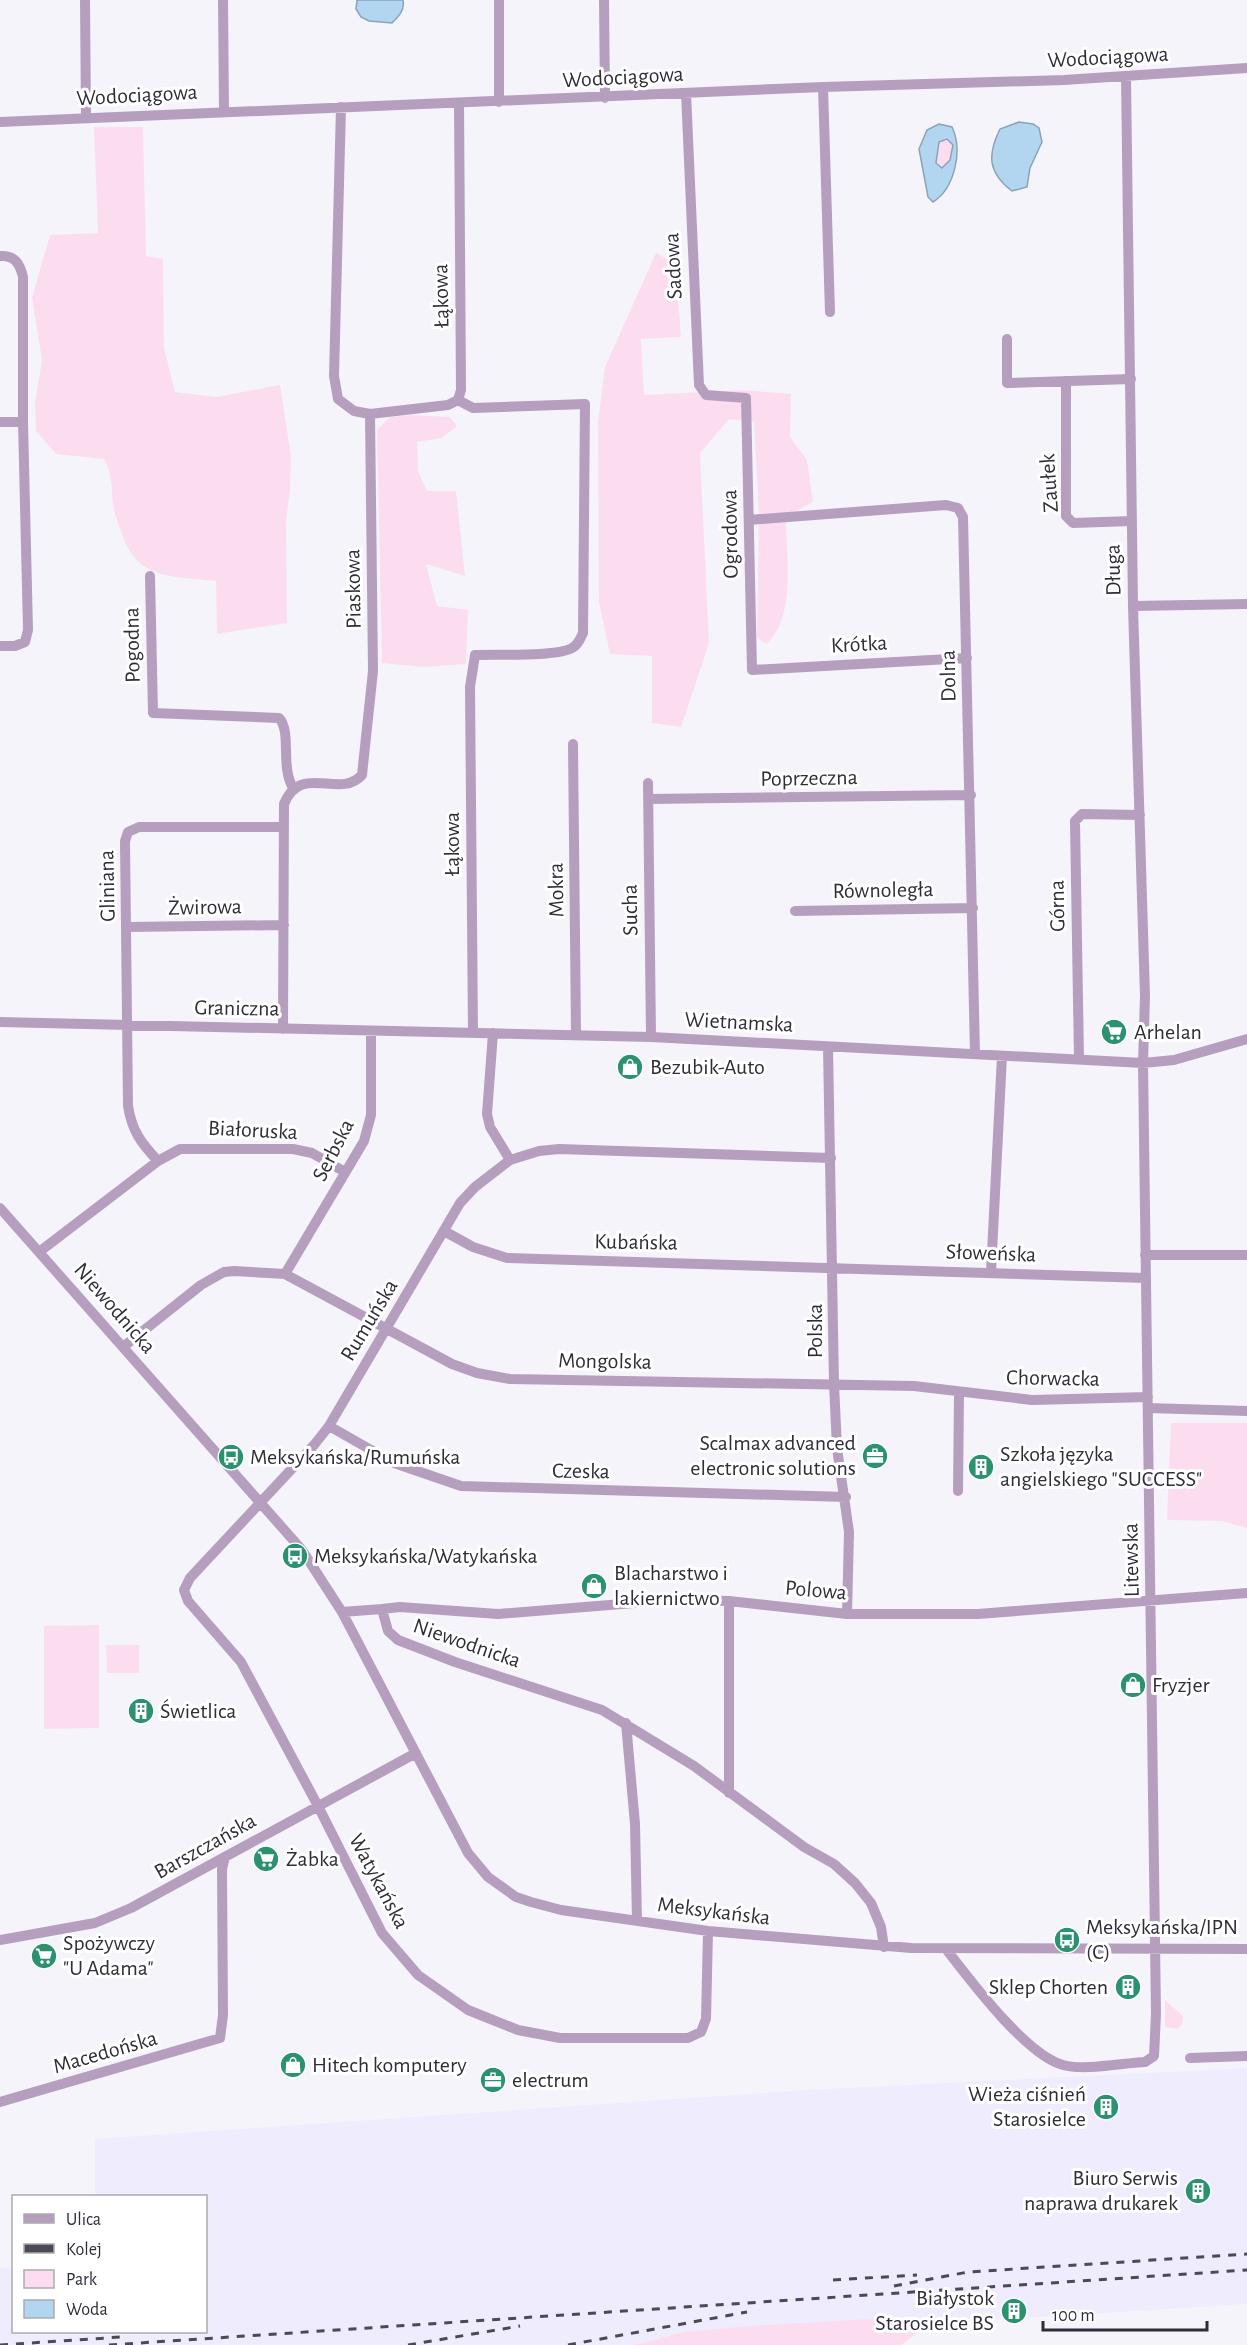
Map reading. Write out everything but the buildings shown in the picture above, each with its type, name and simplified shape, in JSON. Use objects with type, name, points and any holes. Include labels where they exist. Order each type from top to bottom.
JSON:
[{"type":"street","points":[[85,0],[86,117]]},
{"type":"street","points":[[223,0],[224,111]]},
{"type":"street","points":[[499,102],[500,0]]},
{"type":"street","points":[[604,0],[604,98]]},
{"type":"street","name":"Wodociągowa","points":[[0,122],[224,111],[1126,76],[1247,68]]},
{"type":"street","name":"Długa","points":[[1126,76],[1133,606],[1145,996],[1143,1063]]},
{"type":"street","points":[[823,87],[830,312]]},
{"type":"street","name":"Sadowa","points":[[686,93],[699,385],[706,395],[746,398]]},
{"type":"street","name":"Łąkowa","points":[[459,103],[461,390],[458,399],[473,408],[585,404],[583,633],[578,644],[572,649],[558,652],[474,655],[470,687],[473,1033]]},
{"type":"street","points":[[341,107],[334,376],[338,399],[354,411],[370,414],[448,405],[458,399]]},
{"type":"street","points":[[0,256],[8,255],[19,263],[23,277],[23,422],[28,630],[25,642],[15,646],[0,646]]},
{"type":"street","points":[[1007,339],[1007,383],[1131,380]]},
{"type":"street","name":"Zaułek","points":[[1066,381],[1066,516],[1073,523],[1132,521]]},
{"type":"street","name":"Ogrodowa","points":[[746,398],[752,670]]},
{"type":"street","name":"Piaskowa","points":[[293,788],[308,783],[356,781],[362,775],[373,671],[370,414]]},
{"type":"street","points":[[0,422],[23,422]]},
{"type":"street","name":"Dolna","points":[[749,520],[946,505],[958,508],[963,517],[968,658],[975,1054]]},
{"type":"street","name":"Pogodna","points":[[150,576],[153,713],[279,718],[285,729],[286,776],[293,788]]},
{"type":"street","points":[[1133,606],[1247,604]]},
{"type":"street","name":"Krótka","points":[[752,670],[968,658]]},
{"type":"street","name":"Mokra","points":[[573,744],[576,1035]]},
{"type":"street","name":"Sucha","points":[[648,783],[651,1037]]},
{"type":"street","points":[[283,1029],[284,804],[293,788]]},
{"type":"street","name":"Poprzeczna","points":[[648,799],[971,795]]},
{"type":"street","name":"Górna","points":[[1079,1059],[1076,820],[1082,814],[1140,815]]},
{"type":"street","name":"Gliniana","points":[[128,1025],[124,841],[128,832],[139,827],[284,827]]},
{"type":"street","name":"Równoległa","points":[[795,911],[973,908]]},
{"type":"street","name":"Żwirowa","points":[[127,927],[284,925]]},
{"type":"street","name":"Graniczna","points":[[0,1022],[473,1033]]},
{"type":"street","points":[[128,1025],[128,1089],[132,1127],[141,1142],[158,1161]]},
{"type":"street","name":"Serbska","points":[[285,1274],[364,1141],[371,1115],[371,1032]]},
{"type":"street","name":"Wietnamska","points":[[473,1033],[651,1037],[1143,1063],[1174,1060],[1247,1039]]},
{"type":"street","points":[[493,1033],[488,1114],[490,1127],[510,1160]]},
{"type":"street","name":"Polska","points":[[828,1047],[834,1267],[834,1384],[837,1448],[846,1497],[849,1532],[848,1614]]},
{"type":"street","points":[[991,1272],[1002,1056]]},
{"type":"street","name":"Litewska","points":[[946,1949],[1019,2034],[1054,2062],[1074,2067],[1145,2062],[1154,2056],[1156,2033],[1152,1600],[1143,1063]]},
{"type":"street","name":"Białoruska","points":[[39,1252],[158,1161],[180,1149],[293,1149],[312,1153],[345,1172]]},
{"type":"street","name":"Rumuńska","points":[[260,1502],[329,1426],[444,1231],[475,1187],[510,1160],[559,1149],[831,1158]]},
{"type":"street","name":"Niewodnicka","points":[[0,1208],[260,1502],[315,1568],[342,1612]]},
{"type":"street","name":"Kubańska","points":[[444,1231],[473,1247],[507,1258],[834,1267]]},
{"type":"street","points":[[1145,1255],[1247,1255]]},
{"type":"street","name":"Słoweńska","points":[[834,1267],[1146,1278]]},
{"type":"street","points":[[123,1347],[213,1277],[234,1270],[285,1274]]},
{"type":"street","name":"Mongolska","points":[[285,1274],[452,1364],[477,1373],[510,1379],[834,1384]]},
{"type":"street","name":"Chorwacka","points":[[834,1384],[914,1386],[1032,1400],[1148,1403],[1247,1411]]},
{"type":"street","points":[[958,1491],[959,1393]]},
{"type":"street","name":"Czeska","points":[[329,1426],[394,1463],[461,1486],[846,1497]]},
{"type":"street","name":"Watykańska","points":[[260,1502],[190,1578],[184,1590],[188,1601],[241,1662],[318,1806],[382,1933],[418,1975],[468,2010],[518,2030],[560,2038],[643,2040],[688,2038],[701,2032],[706,2019],[708,1931]]},
{"type":"street","name":"Polowa","points":[[382,1609],[400,1607],[498,1614],[671,1600],[729,1601],[848,1614],[978,1614],[1247,1593]]},
{"type":"street","points":[[729,1601],[729,1793]]},
{"type":"street","points":[[342,1612],[382,1609]]},
{"type":"street","name":"Niewodnicka","points":[[382,1609],[388,1631],[398,1640],[455,1662],[602,1710],[626,1722],[804,1847],[834,1864],[855,1883],[871,1903],[881,1927],[884,1947]]},
{"type":"street","name":"Meksykańska","points":[[342,1612],[468,1853],[477,1866],[501,1887],[531,1902],[561,1910],[708,1931],[884,1947],[1247,1949]]},
{"type":"street","points":[[626,1722],[635,1824],[637,1921]]},
{"type":"street","name":"Barszczańska","points":[[0,1940],[95,1923],[144,1902],[416,1753]]},
{"type":"street","name":"Macedońska","points":[[0,2103],[220,2038],[223,2015],[222,1869],[225,1857]]},
{"type":"street","points":[[1190,2058],[1247,2056]]},
{"type":"shaded area","points":[[1247,2068],[1247,2304],[834,2330],[696,2345],[0,2345],[0,2267],[12,2269],[12,2333],[207,2333],[207,2195],[95,2195],[95,2139],[806,2090]]},
{"type":"green space","points":[[94,127],[143,127],[146,256],[163,259],[164,348],[175,392],[217,397],[280,385],[291,456],[286,521],[287,623],[217,634],[216,581],[158,573],[136,559],[128,547],[116,518],[110,476],[104,459],[56,454],[36,431],[35,403],[42,360],[32,298],[50,235],[98,233]]},
{"type":"green space","points":[[947,139],[953,145],[950,161],[942,168],[936,163],[939,142]]},
{"type":"green space","points":[[656,253],[675,263],[681,337],[641,339],[644,395],[741,390],[791,394],[790,437],[807,460],[813,502],[786,517],[788,585],[786,602],[776,632],[766,644],[757,637],[759,516],[754,422],[729,419],[700,453],[709,643],[681,727],[652,723],[652,656],[610,654],[599,602],[598,421],[605,367]]},
{"type":"green space","points":[[412,415],[450,417],[457,426],[442,438],[417,442],[418,471],[427,491],[456,491],[465,576],[426,564],[437,606],[468,610],[466,664],[423,667],[382,663],[377,430],[390,417]]},
{"type":"green space","points":[[1171,1423],[1247,1423],[1247,1528],[1222,1521],[1167,1520]]},
{"type":"green space","points":[[99,1625],[99,1728],[44,1729],[44,1626]]},
{"type":"green space","points":[[106,1645],[139,1645],[139,1673],[107,1673]]},
{"type":"green space","points":[[1165,2000],[1183,2016],[1182,2024],[1177,2029],[1165,2027]]},
{"type":"green space","points":[[904,2317],[912,2319],[915,2335],[901,2345],[634,2345],[685,2332]]},
{"type":"water","points":[[357,0],[403,0],[403,7],[392,23],[369,21],[361,17],[356,9]]},
{"type":"water","points":[[1019,122],[1033,124],[1039,128],[1042,142],[1030,168],[1027,187],[1012,191],[994,170],[992,155],[1000,129]]},
{"type":"water","points":[[939,124],[952,127],[957,146],[952,178],[941,196],[933,202],[928,197],[919,149],[927,130]],"holes":[[[947,139],[953,145],[950,160],[942,168],[936,163],[939,142]]]},
{"type":"railway","points":[[894,2286],[968,2272],[1247,2254]]},
{"type":"railway","points":[[109,2345],[1247,2270]]},
{"type":"railway","points":[[833,2280],[917,2275]]},
{"type":"railway","points":[[568,2345],[747,2312]]},
{"type":"railway","points":[[408,2345],[520,2326]]},
{"type":"railway","points":[[0,2345],[121,2337]]},
{"type":"place","name":"Arhelan","points":[[1114,1032]]},
{"type":"place","name":"Bezubik-Auto","points":[[630,1067]]},
{"type":"place","name":"Scalmax advanced electronic solutions","points":[[875,1456]]},
{"type":"place","name":"Meksykańska/Rumuńska","points":[[231,1457]]},
{"type":"place","name":"Szkoła języka angielskiego \"SUCCESS\"","points":[[981,1467]]},
{"type":"place","name":"Meksykańska/Watykańska","points":[[295,1556]]},
{"type":"place","name":"Blacharstwo i lakiernictwo","points":[[594,1586]]},
{"type":"place","name":"Fryzjer","points":[[1133,1685]]},
{"type":"place","name":"Świetlica","points":[[141,1711]]},
{"type":"place","name":"Żabka","points":[[266,1859]]},
{"type":"place","name":"Meksykańska/IPN (C)","points":[[1067,1940]]},
{"type":"place","name":"Spożywczy \"U Adama\"","points":[[44,1956]]},
{"type":"place","name":"Sklep Chorten","points":[[1128,1987]]},
{"type":"place","name":"Hitech komputery","points":[[293,2065]]},
{"type":"place","name":"electrum","points":[[493,2080]]},
{"type":"place","name":"Wieża ciśnień Starosielce","points":[[1106,2107]]},
{"type":"place","name":"Biuro Serwis naprawa drukarek","points":[[1198,2191]]},
{"type":"place","name":"Białystok Starosielce BS","points":[[1014,2311]]}]
